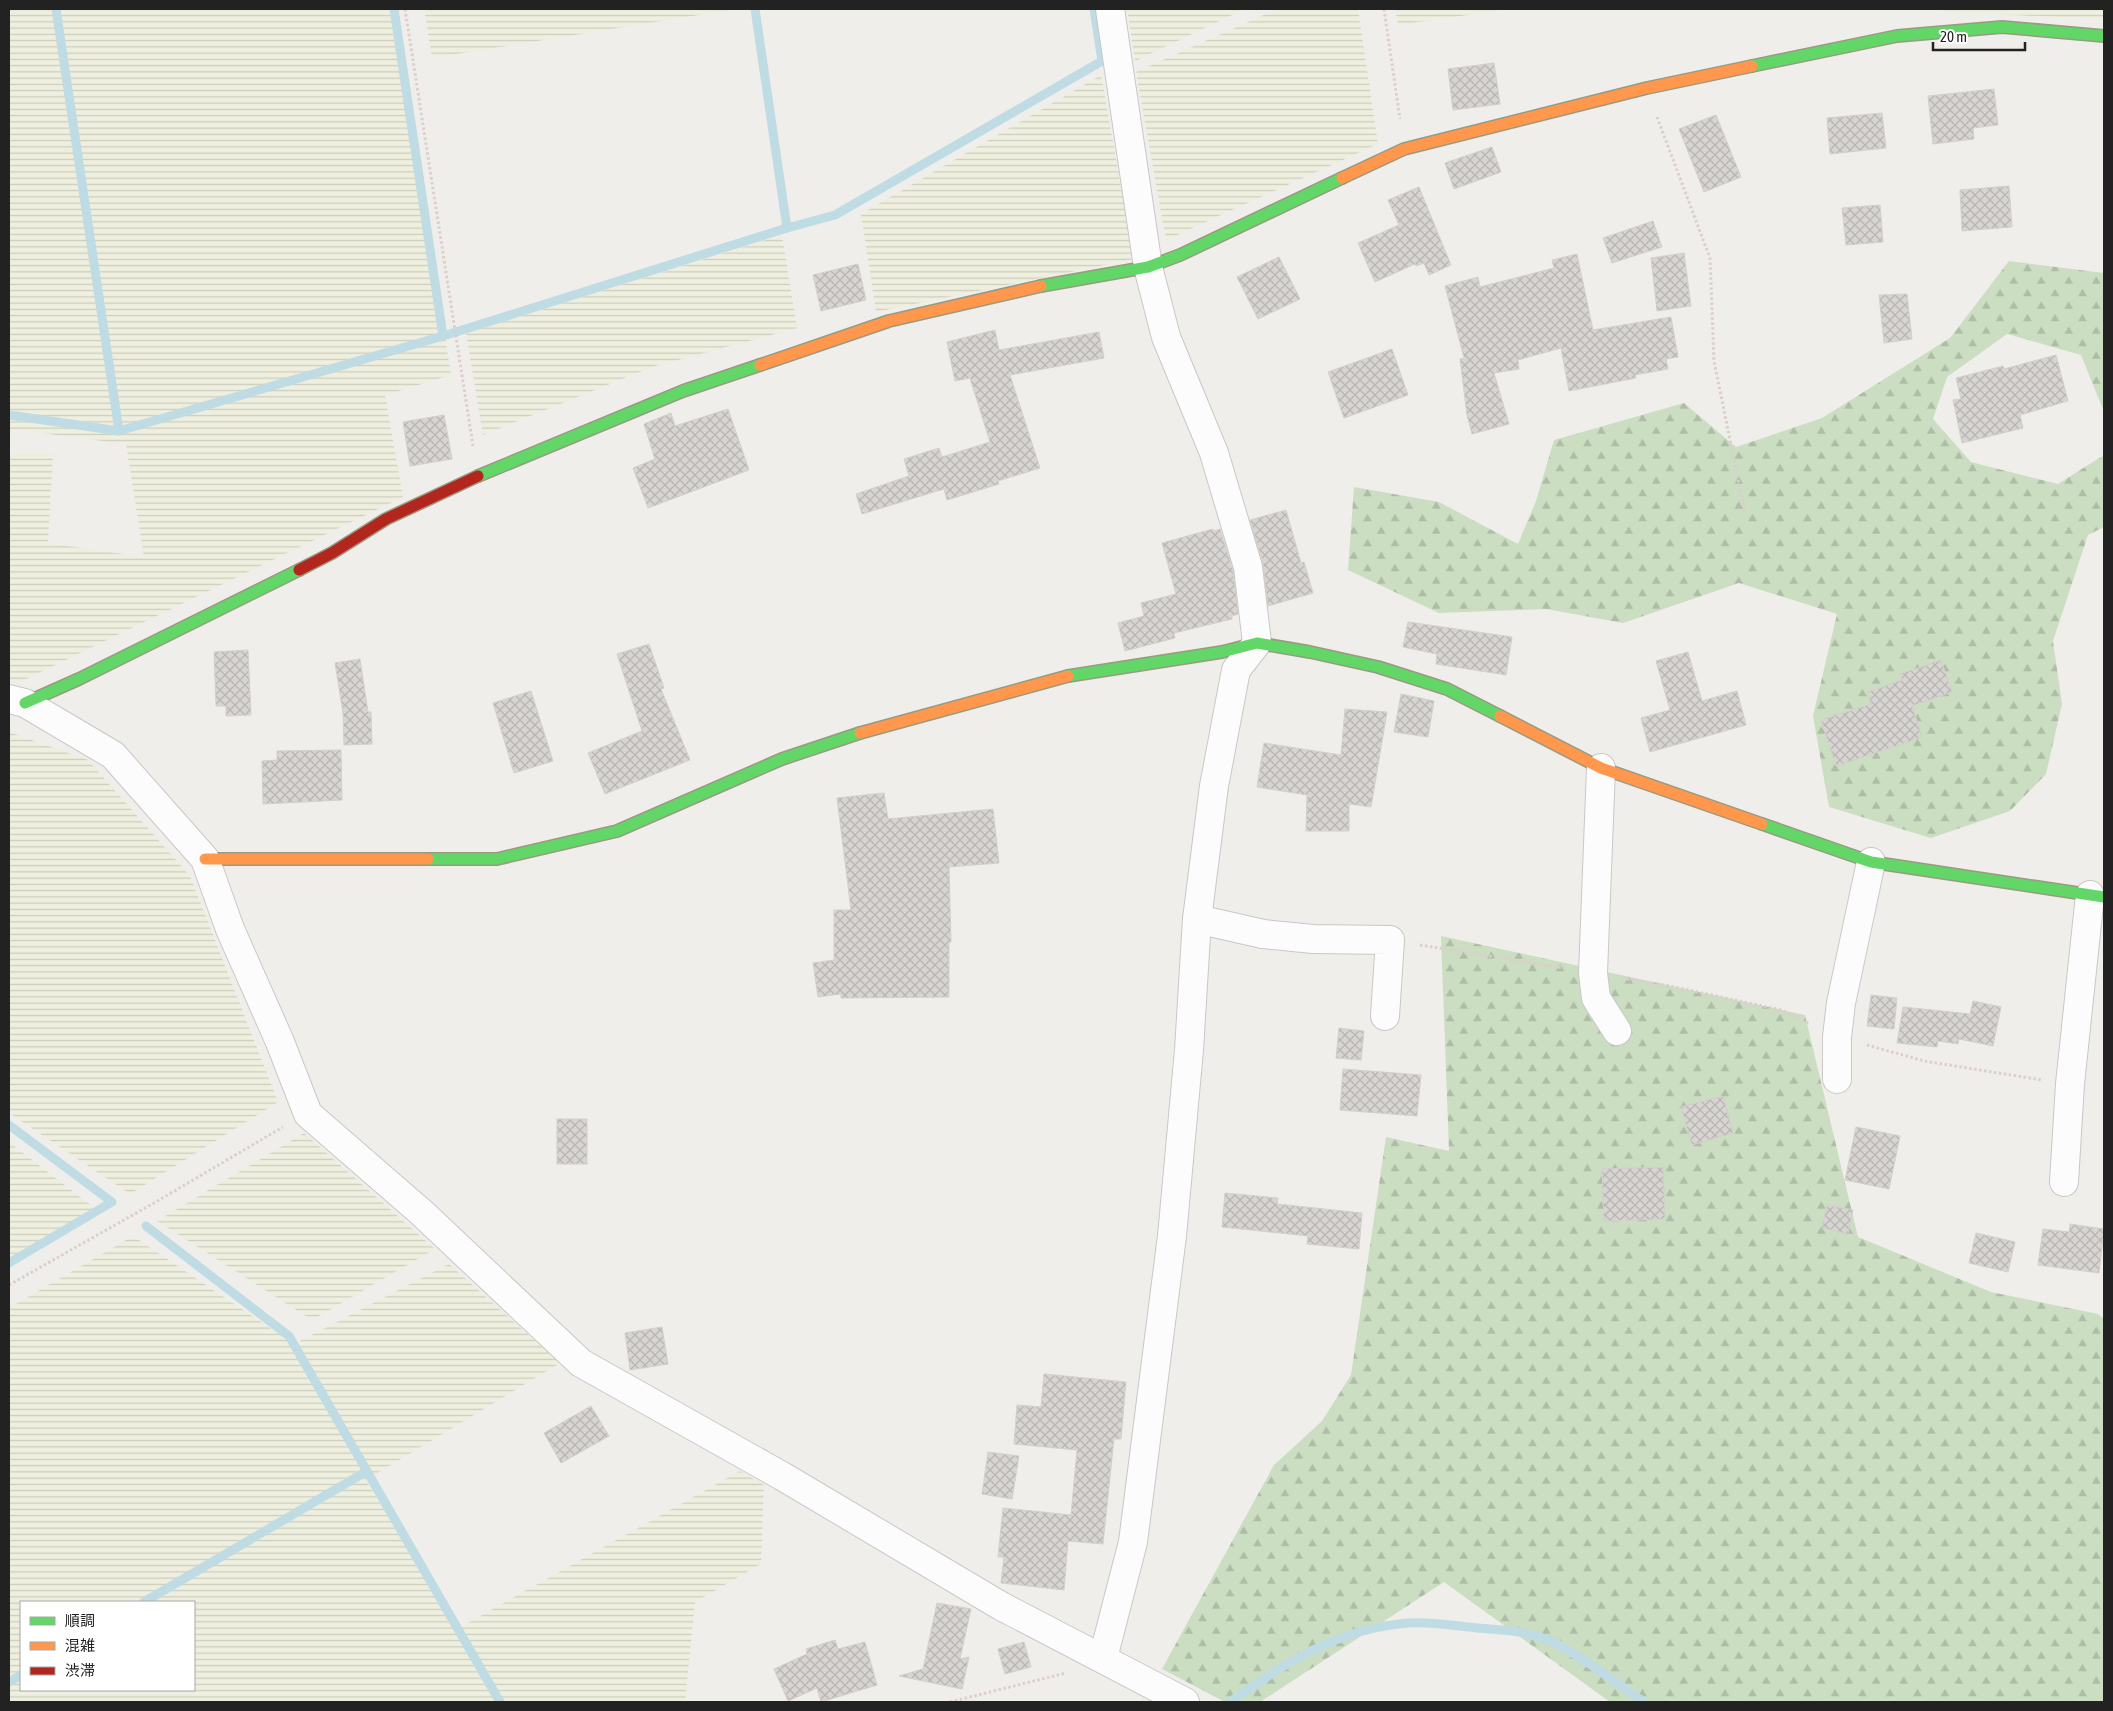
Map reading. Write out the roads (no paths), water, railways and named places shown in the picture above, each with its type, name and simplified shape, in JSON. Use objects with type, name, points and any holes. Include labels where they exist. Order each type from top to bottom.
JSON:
[{"type":"street","points":[[1103,1658],[1133,1542],[1172,1236],[1190,1050],[1198,919],[1214,786],[1236,670],[1257,643],[1248,567],[1214,453],[1166,337],[1148,267],[1110,9]]},
{"type":"street","points":[[17,701],[79,679],[332,553],[386,519],[478,476],[683,392],[889,322],[1019,290],[1148,267],[1180,255],[1404,150],[1647,88],[1897,36],[2002,27],[2104,36]]},
{"type":"street","points":[[205,859],[497,859],[617,830],[782,759],[884,725],[1060,677],[1222,652],[1257,643],[1310,652],[1378,667],[1447,689],[1601,768],[1871,862],[2097,896],[2070,1084],[2064,1182]]},
{"type":"street","points":[[17,701],[113,755],[205,859],[230,930],[280,1042],[308,1114],[422,1212],[581,1363],[782,1476],[1001,1606],[1185,1702]]},
{"type":"street","points":[[1601,768],[1593,973],[1596,998],[1617,1032]]},
{"type":"street","points":[[1837,1079],[1841,1003],[1871,862]]},
{"type":"street","points":[[1198,919],[1263,934],[1314,939],[1390,940],[1385,1016]]},
{"type":"waterway","points":[[56,9],[119,431]]},
{"type":"waterway","points":[[394,9],[443,336]]},
{"type":"waterway","points":[[755,9],[787,228]]},
{"type":"waterway","points":[[9,415],[119,431],[443,336],[787,228],[835,215],[1102,61],[1094,9]]},
{"type":"waterway","points":[[9,1125],[112,1202],[9,1263]]},
{"type":"waterway","points":[[146,1226],[289,1336],[500,1702]]},
{"type":"waterway","points":[[146,1601],[367,1471]]},
{"type":"waterway","points":[[1230,1702],[1292,1661],[1336,1640],[1383,1626],[1408,1623],[1434,1623],[1506,1630],[1546,1639],[1578,1656],[1644,1702]]},
{"type":"waterway","points":[[9,1682],[20,1676]]}]
